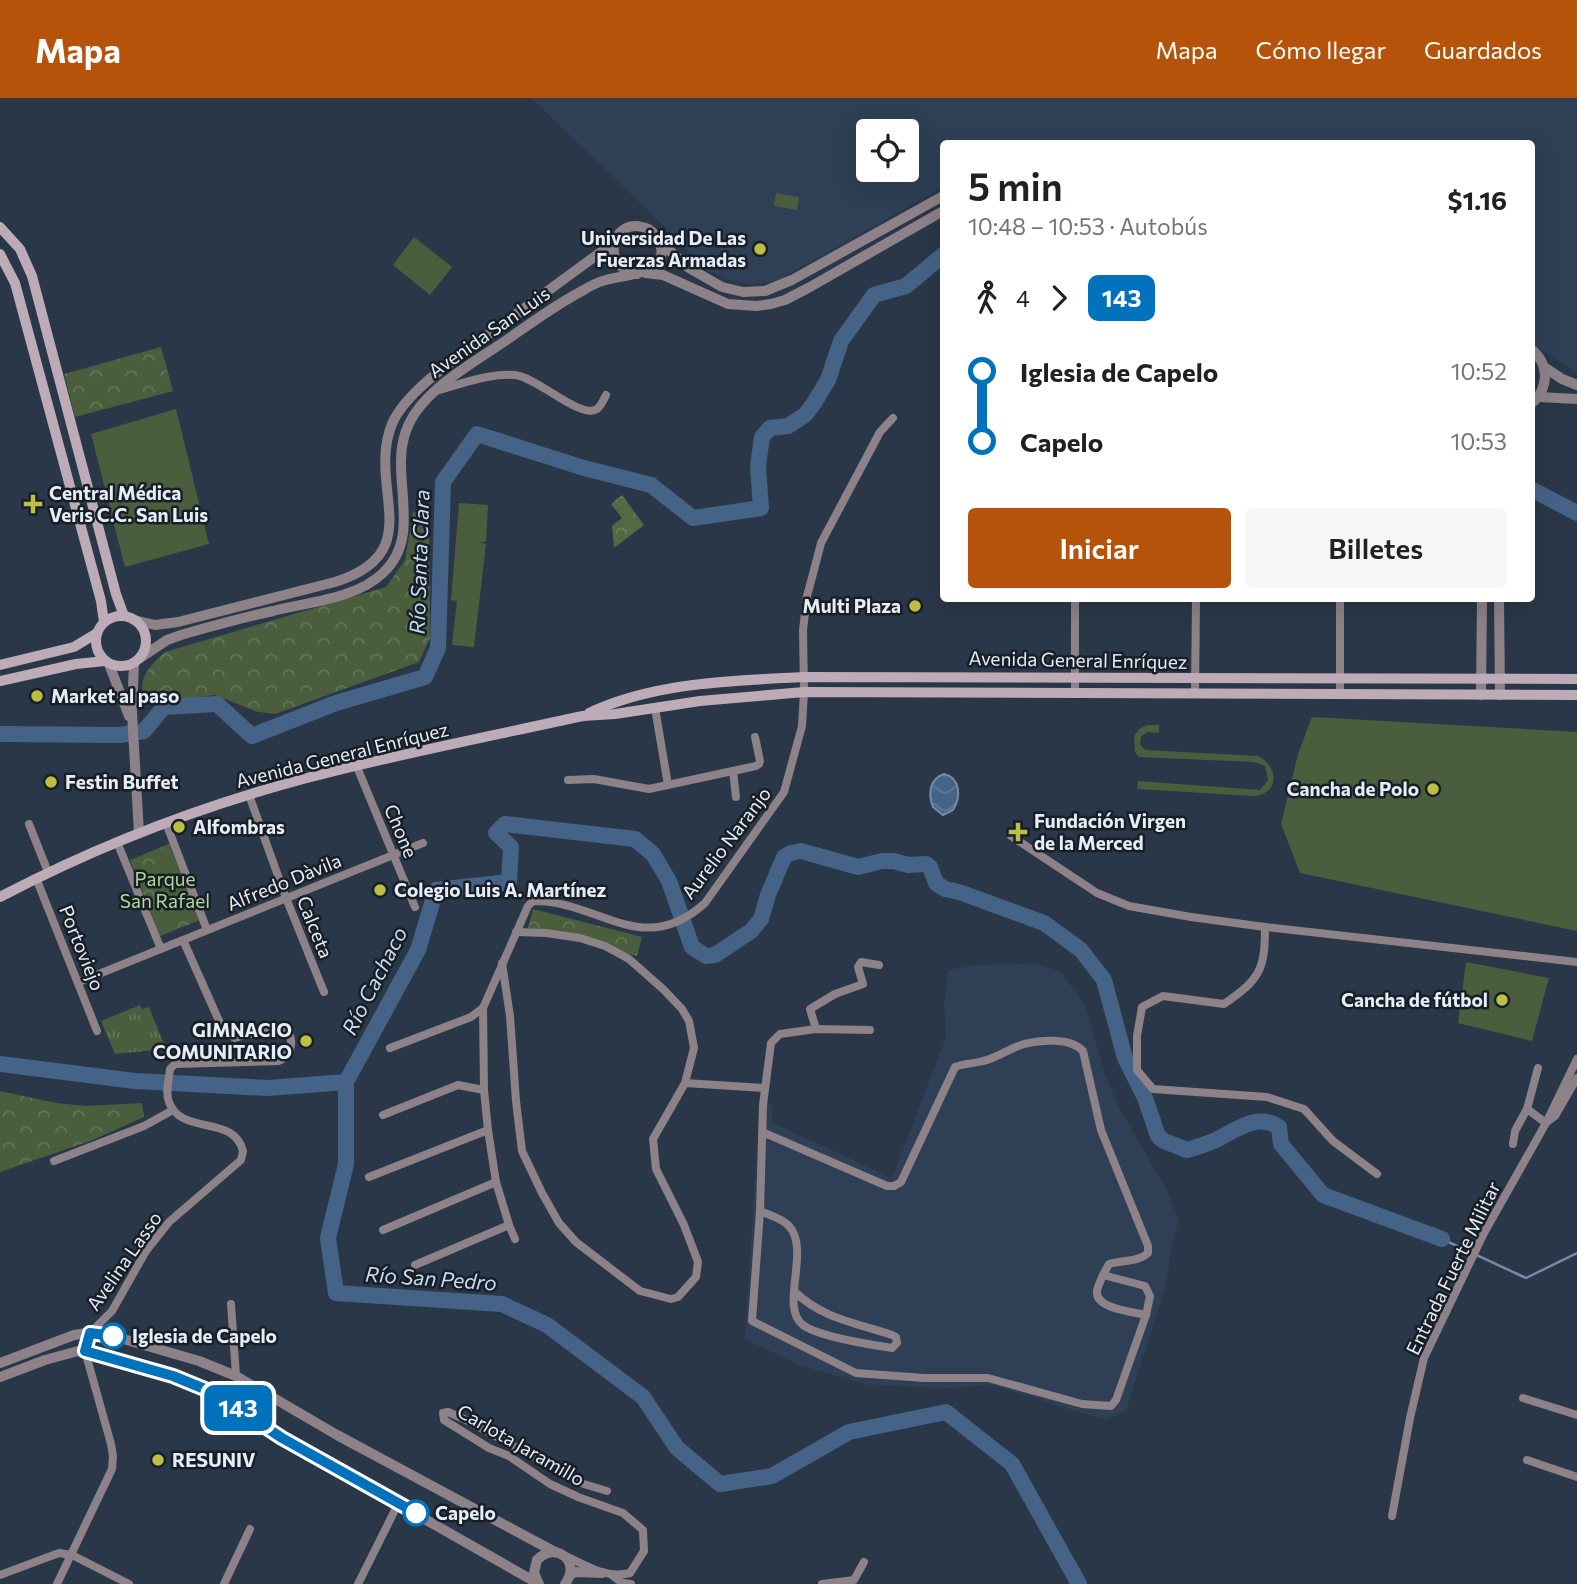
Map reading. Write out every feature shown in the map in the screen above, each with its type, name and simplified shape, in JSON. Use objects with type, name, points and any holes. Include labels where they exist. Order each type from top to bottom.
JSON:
[{"type":"main road","points":[[0,228],[20,249],[32,276],[98,527],[129,618]]},
{"type":"main road","points":[[0,254],[15,283],[102,601],[104,622]]},
{"type":"main road","points":[[15,283],[32,276]]},
{"type":"main road","points":[[82,531],[98,527]]},
{"type":"main road","points":[[0,665],[74,647],[97,633],[104,622],[113,617],[129,618],[140,624],[146,637],[146,645],[137,661],[126,666],[107,663],[76,664],[0,681]]},
{"type":"main road","points":[[97,633],[99,653],[107,663]]},
{"type":"main road","points":[[924,676],[925,692]]},
{"type":"main road","name":"Avenida General Enríquez","points":[[583,716],[613,702],[653,692],[696,685],[804,677],[1577,678]]},
{"type":"main road","points":[[779,679],[780,693]]},
{"type":"main road","name":"Avenida General Enríquez","points":[[0,897],[48,872],[117,842],[249,795],[357,767],[583,716],[804,692],[1577,695]]},
{"type":"street","points":[[660,242],[660,257],[656,264],[641,273],[623,269],[617,264],[613,249],[615,242],[624,230],[637,226],[651,230],[660,242],[689,268],[722,288],[743,292],[765,291],[792,280],[940,198]]},
{"type":"street","name":"Avenida San Luis","points":[[137,661],[174,637],[349,592],[375,580],[391,565],[403,534],[402,446],[410,421],[436,391],[566,300],[607,280],[641,273],[663,275],[728,304],[771,304],[801,292],[940,213]]},
{"type":"street","name":"Avenida San Luis","points":[[129,618],[164,625],[354,576],[368,568],[378,557],[389,533],[387,440],[401,407],[435,376],[615,242]]},
{"type":"street","points":[[1535,353],[1541,358],[1546,377],[1535,401],[1577,399]]},
{"type":"street","points":[[1544,367],[1577,385]]},
{"type":"street","points":[[436,391],[487,377],[515,375],[534,380],[572,405],[590,411],[598,408],[606,395]]},
{"type":"street","name":"Aurelio Naranjo","points":[[515,1240],[496,1182],[484,1090],[483,1008],[502,962],[528,906],[533,901],[569,905],[610,922],[639,928],[676,922],[694,913],[705,903],[784,792],[802,726],[803,630],[807,596],[821,543],[880,432],[893,418]]},
{"type":"street","points":[[1075,602],[1076,693]]},
{"type":"street","points":[[1195,694],[1196,602]]},
{"type":"street","points":[[1339,602],[1340,693]]},
{"type":"street","points":[[1481,695],[1482,602]]},
{"type":"street","points":[[1499,602],[1500,695]]},
{"type":"street","points":[[244,605],[247,617]]},
{"type":"street","points":[[137,661],[132,725],[139,833]]},
{"type":"street","points":[[107,663],[132,725]]},
{"type":"street","points":[[655,708],[668,785]]},
{"type":"street","points":[[568,780],[594,779],[649,789],[733,771],[759,764],[755,737]]},
{"type":"street","name":"Chone","points":[[357,767],[415,907]]},
{"type":"street","points":[[733,771],[736,797]]},
{"type":"street","name":"Calceta","points":[[249,795],[324,992]]},
{"type":"street","points":[[29,824],[48,872]]},
{"type":"street","points":[[166,824],[207,930]]},
{"type":"street","points":[[1011,836],[1097,893],[1129,906],[1265,927],[1577,962]]},
{"type":"street","points":[[117,842],[161,949]]},
{"type":"street","name":"Alfredo Dàvila","points":[[79,982],[394,853],[423,844]]},
{"type":"street","name":"Portoviejo","points":[[36,878],[97,1031]]},
{"type":"street","points":[[1265,927],[1263,965],[1254,980],[1224,1004],[1164,996],[1142,1007],[1137,1036],[1137,1070],[1153,1089],[1267,1097],[1304,1109],[1333,1141],[1377,1174]]},
{"type":"street","points":[[502,962],[510,1016],[522,1151],[542,1194],[559,1223],[576,1242],[640,1291],[671,1299],[678,1297],[696,1277],[698,1262],[684,1225],[656,1169],[653,1139],[685,1083],[694,1048],[689,1021],[664,990],[629,959],[605,946],[580,938],[516,932]]},
{"type":"street","points":[[54,1161],[144,1126],[173,1110],[167,1095],[170,1069],[175,1064],[279,1061],[286,1058],[292,1041],[285,1028],[280,1026],[235,1038],[223,1032],[183,940]]},
{"type":"street","points":[[816,1029],[810,1009],[835,994],[863,984],[858,967],[861,962],[879,965]]},
{"type":"street","points":[[390,1048],[471,1017],[483,1008]]},
{"type":"street","points":[[870,1030],[816,1029],[780,1034],[771,1043],[764,1088],[760,1211],[752,1321],[856,1373],[924,1378],[988,1378],[1082,1404],[1106,1407],[1116,1400],[1146,1315],[1150,1296],[1145,1286],[1102,1275]]},
{"type":"street","points":[[762,1132],[887,1186],[894,1186],[901,1182],[955,1067],[981,1062],[1024,1044],[1058,1041],[1077,1045],[1083,1051],[1101,1130],[1148,1246],[1148,1253],[1143,1258],[1109,1264],[1102,1275],[1097,1292],[1098,1299],[1104,1305],[1146,1315]]},
{"type":"street","name":"Entrada Fuerte Militar","points":[[1392,1516],[1424,1358],[1483,1235],[1546,1123],[1576,1062]]},
{"type":"street","points":[[1513,1144],[1515,1131],[1527,1109],[1538,1068]]},
{"type":"street","name":"Entrada Fuerte Militar","points":[[1546,1123],[1555,1116],[1577,1078]]},
{"type":"street","points":[[685,1083],[764,1088]]},
{"type":"street","points":[[383,1115],[458,1085],[484,1090]]},
{"type":"street","points":[[1527,1109],[1546,1123]]},
{"type":"street","name":"Avelina Lasso","points":[[90,1333],[113,1311],[146,1251],[169,1222],[241,1160],[243,1151],[236,1136],[225,1130],[190,1122],[173,1110]]},
{"type":"street","points":[[369,1177],[488,1130]]},
{"type":"street","points":[[383,1230],[496,1182]]},
{"type":"street","points":[[760,1211],[784,1222],[793,1233],[797,1244],[794,1312],[797,1320],[805,1327],[856,1342],[892,1348],[897,1343],[896,1337],[892,1335],[834,1318],[807,1304],[795,1292]]},
{"type":"street","points":[[415,1265],[509,1225]]},
{"type":"street","points":[[231,1304],[236,1376]]},
{"type":"street","points":[[57,1584],[112,1469],[113,1457],[85,1351],[90,1333]]},
{"type":"street","points":[[0,1363],[74,1335],[90,1333],[113,1336],[200,1361],[236,1376],[337,1435],[559,1553],[622,1583],[631,1584]]},
{"type":"street","points":[[0,1377],[69,1352],[85,1351],[173,1376],[212,1392],[282,1438],[539,1584]]},
{"type":"street","points":[[1523,1398],[1577,1415]]},
{"type":"street","name":"Carlota Jaramillo","points":[[606,1574],[630,1573],[640,1559],[645,1538],[638,1524],[623,1513],[550,1484],[509,1456],[489,1448],[444,1420],[443,1413],[448,1412],[466,1420],[584,1484],[607,1491]]},
{"type":"street","points":[[1527,1460],[1577,1477]]},
{"type":"street","points":[[358,1584],[398,1504]]},
{"type":"street","points":[[224,1584],[250,1529]]},
{"type":"street","points":[[0,1575],[59,1553],[72,1555],[129,1584]]},
{"type":"street","points":[[539,1584],[534,1573],[537,1560],[542,1555],[559,1553],[568,1560],[570,1579],[580,1572],[606,1574]]},
{"type":"street","points":[[822,1584],[854,1580],[864,1562]]},
{"type":"shaded area","name":"Universidad De Las Fuerzas Armadas","points":[[531,98],[1577,98],[1577,372],[1535,346],[1535,140],[940,140],[940,189],[777,281],[750,285],[708,271]]},
{"type":"shaded area","points":[[1035,964],[1061,972],[1085,1005],[1106,1077],[1120,1109],[1167,1190],[1179,1220],[1166,1285],[1126,1411],[1105,1420],[992,1385],[948,1388],[868,1385],[799,1365],[745,1339],[760,1101],[771,1104],[773,1123],[892,1178],[946,1037],[944,1005],[948,970],[975,965]]},
{"type":"green space","points":[[776,193],[799,197],[797,210],[774,206]]},
{"type":"green space","points":[[414,237],[452,267],[430,295],[393,265]]},
{"type":"green space","points":[[161,347],[173,391],[75,417],[64,374]]},
{"type":"green space","points":[[176,409],[209,544],[125,567],[91,434]]},
{"type":"green space","points":[[622,495],[644,525],[614,548],[612,526],[622,518],[611,504]]},
{"type":"green space","points":[[459,503],[488,505],[486,542],[478,542],[486,544],[474,647],[452,645],[457,601],[451,600]]},
{"type":"green space","points":[[413,512],[429,514],[430,638],[419,662],[275,714],[258,712],[215,695],[147,704],[142,688],[145,675],[165,652],[386,587],[405,560]]},
{"type":"green space","name":"Cancha de Polo","points":[[1312,717],[1577,732],[1577,931],[1300,873],[1281,824],[1298,754]]},
{"type":"green space","points":[[1147,725],[1159,725],[1159,733],[1148,732],[1141,736],[1140,744],[1145,750],[1258,756],[1270,766],[1274,779],[1272,785],[1269,790],[1254,796],[1137,789],[1138,781],[1260,790],[1268,780],[1265,766],[1254,762],[1139,757],[1135,752],[1134,736],[1139,729]]},
{"type":"green space","name":"Parque San Rafael","points":[[169,844],[200,920],[160,936],[130,860]]},
{"type":"green space","points":[[533,909],[642,937],[637,956],[528,928]]},
{"type":"green space","name":"Cancha de fútbol","points":[[1466,962],[1549,978],[1532,1041],[1458,1023]]},
{"type":"green space","points":[[140,1005],[142,1009],[149,1007],[166,1049],[115,1054],[101,1021]]},
{"type":"green space","points":[[0,1091],[56,1103],[86,1106],[142,1103],[144,1117],[93,1140],[0,1172]]},
{"type":"water","points":[[944,774],[954,779],[958,794],[953,810],[943,815],[933,807],[930,793],[935,780]]},
{"type":"waterway","name":"Río Santa Clara","points":[[0,734],[120,735],[144,731],[164,707],[217,704],[252,736],[336,703],[425,677],[438,648],[443,482],[477,434],[584,468],[651,485],[693,518],[761,508],[758,466],[762,437],[770,428],[788,426],[805,415],[828,380],[841,341],[874,295],[906,286],[940,258]]},
{"type":"waterway","name":"Río Santa Clara","points":[[1535,491],[1577,513]]},
{"type":"waterway","name":"Río Cachaco","points":[[346,1082],[418,950],[436,890],[509,882],[511,847],[496,833],[505,824],[635,839],[653,854],[669,881],[692,947],[706,956],[715,955],[751,931],[761,919],[784,857],[791,853],[801,851],[858,867],[882,861],[908,865],[926,864],[930,867],[936,883],[945,889],[1044,923],[1081,950],[1104,980],[1125,1058],[1145,1098],[1158,1136],[1164,1141],[1187,1150],[1214,1141],[1248,1124],[1271,1123],[1279,1127],[1281,1144],[1323,1195],[1442,1239]]},
{"type":"waterway","name":"Río San Pedro","points":[[0,1064],[135,1081],[268,1088],[346,1082],[346,1164],[328,1238],[336,1293],[502,1304],[547,1325],[643,1397],[677,1448],[720,1484],[772,1476],[849,1432],[946,1412],[1012,1464],[1079,1584]]},
{"type":"waterway","points":[[1442,1239],[1526,1278],[1577,1253]]},
{"type":"bus line","name":"143","points":[[113,1336],[90,1333],[85,1351],[194,1383],[224,1398],[282,1438],[416,1513]]},
{"type":"place","name":"Universidad De Las Fuerzas Armadas","points":[[760,249]]},
{"type":"place","name":"Central Médica Veris C.C. San Luis","points":[[33,504]]},
{"type":"place","name":"Multi Plaza","points":[[915,606]]},
{"type":"place","name":"Market al paso","points":[[37,696]]},
{"type":"place","name":"Festin Buffet","points":[[51,782]]},
{"type":"place","name":"Cancha de Polo","points":[[1433,789]]},
{"type":"place","name":"Alfombras","points":[[179,827]]},
{"type":"place","name":"Fundación Virgen de la Merced","points":[[1018,832]]},
{"type":"place","name":"Colegio Luis A. Martínez","points":[[380,890]]},
{"type":"place","name":"Cancha de fútbol","points":[[1502,1000]]},
{"type":"place","name":"GIMNACIO COMUNITARIO","points":[[306,1041]]},
{"type":"place","name":"Iglesia de Capelo","points":[[113,1336]]},
{"type":"place","name":"RESUNIV","points":[[158,1460]]},
{"type":"place","name":"Capelo","points":[[416,1513]]}]
